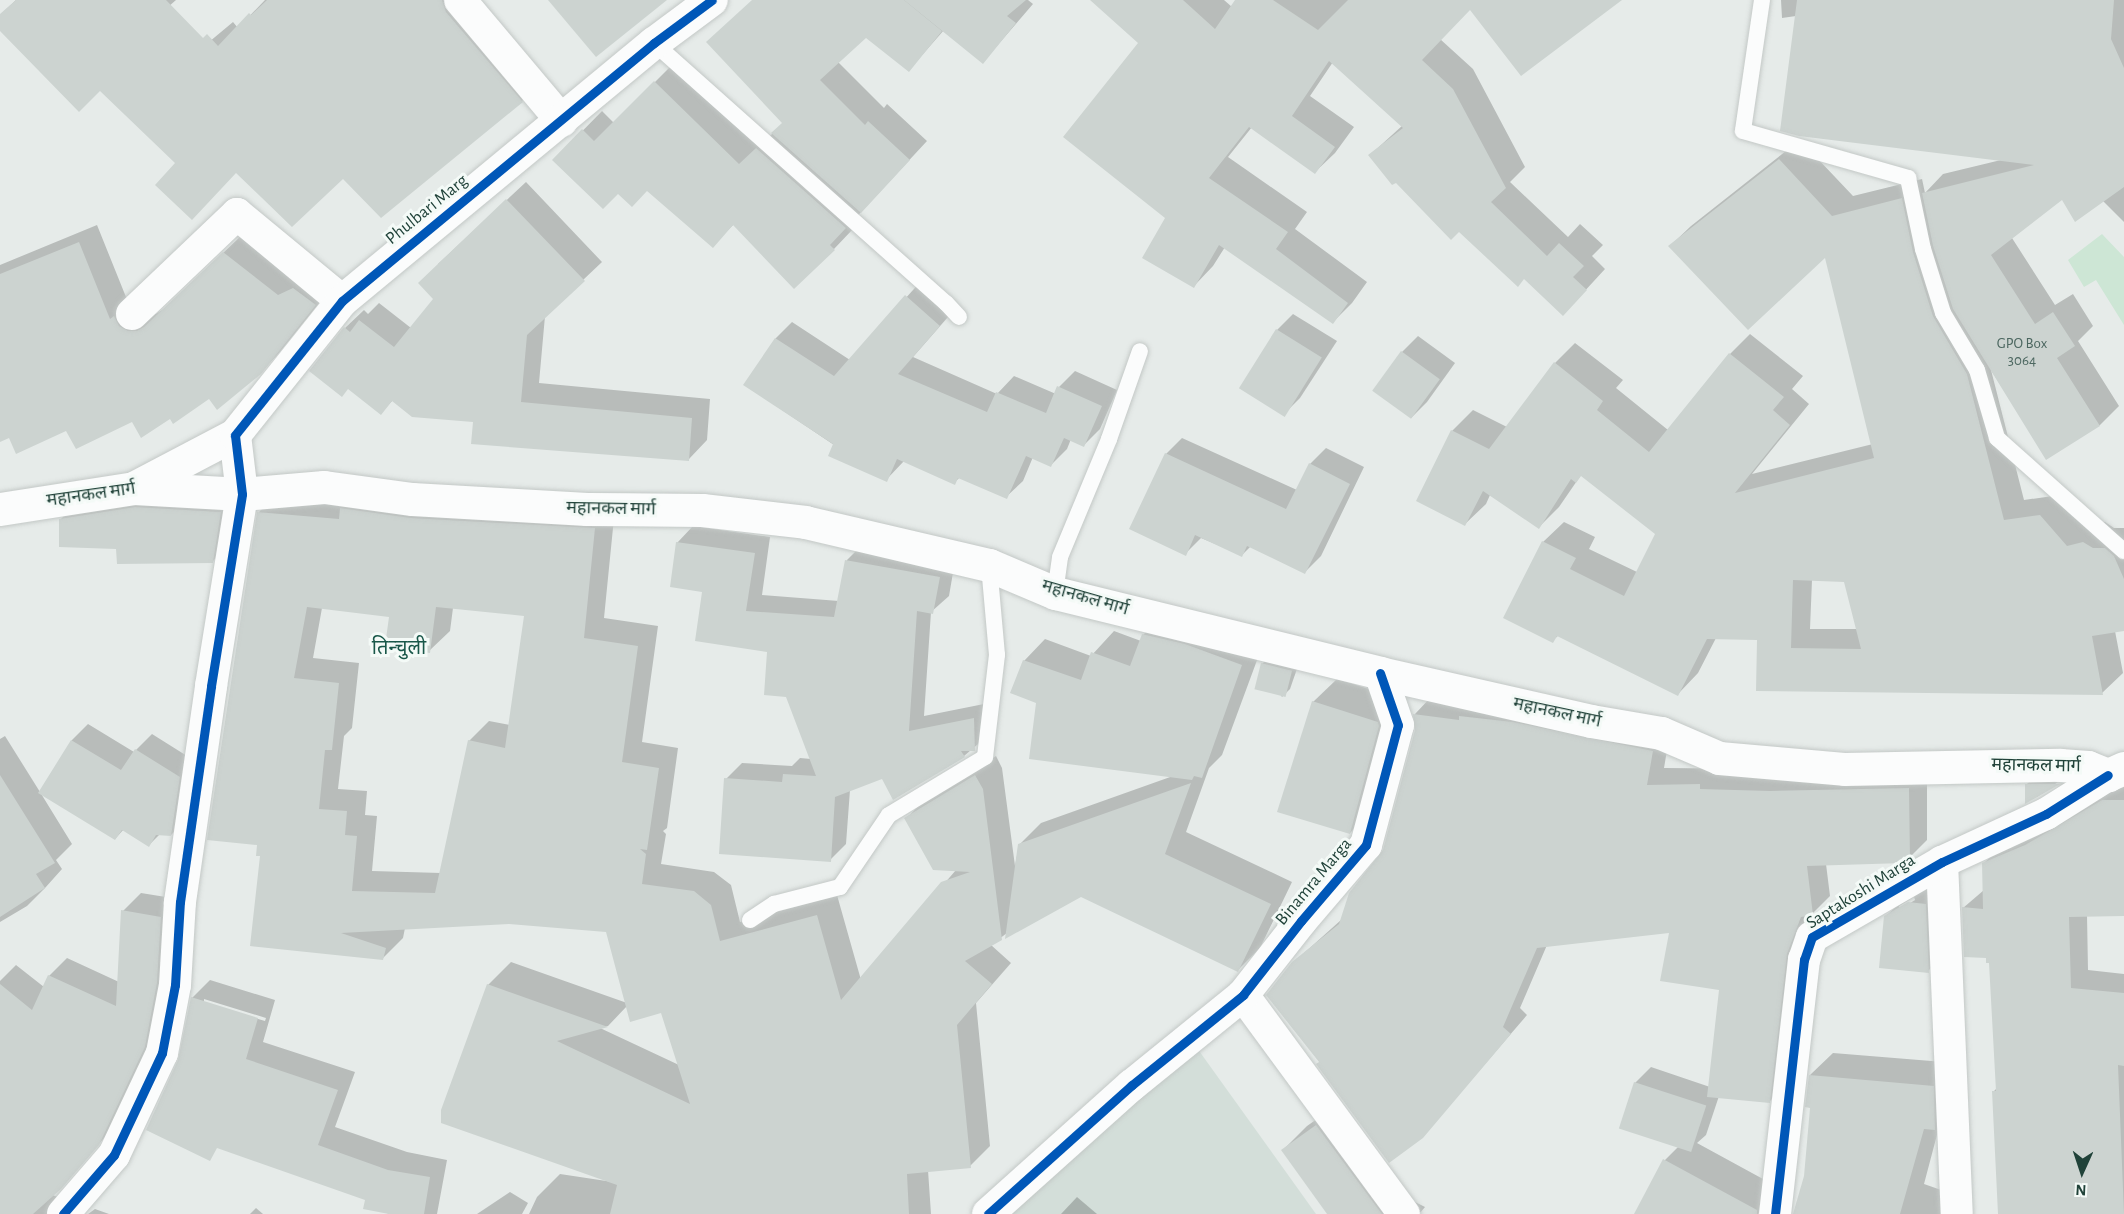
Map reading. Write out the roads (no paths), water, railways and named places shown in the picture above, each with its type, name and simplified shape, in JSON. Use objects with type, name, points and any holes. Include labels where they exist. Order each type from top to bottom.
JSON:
[{"type":"main road","name":"महानकल मार्ग","points":[[0,509],[134,488],[242,494],[324,487],[435,500],[587,509],[702,510],[806,522],[989,565],[1055,593],[1380,674],[1591,721],[1661,733],[1719,758],[1844,769],[2060,765],[2116,772]]},
{"type":"street","points":[[460,0],[562,121]]},
{"type":"street","name":"Phulbari Marg","points":[[235,435],[342,301],[654,43],[712,0]]},
{"type":"street","points":[[132,314],[237,214],[342,301]]},
{"type":"street","points":[[63,1214],[114,1155],[162,1053],[175,986],[180,902],[211,686],[242,494],[235,435],[134,488]]},
{"type":"street","name":"Binamra Marga","points":[[988,1214],[1132,1085],[1243,995],[1366,845],[1398,725],[1380,674]]},
{"type":"street","name":"Saptakoshi Marga","points":[[1775,1214],[1804,960],[1812,937],[1942,862],[2046,814],[2116,772]]},
{"type":"street","points":[[1942,862],[1957,1214]]},
{"type":"street","points":[[1243,995],[1404,1214]]},
{"type":"lane","points":[[1762,0],[1743,131],[1908,178],[1923,249],[1943,313],[1977,370],[1997,438],[2124,551]]},
{"type":"lane","points":[[654,43],[946,303],[959,318]]},
{"type":"lane","points":[[1055,593],[1060,557],[1109,439],[1140,351]]},
{"type":"lane","points":[[750,920],[774,904],[840,887],[889,815],[985,757],[997,655],[989,565]]},
{"type":"district","name":"तिन्चुली","points":[[399,648]]}]
